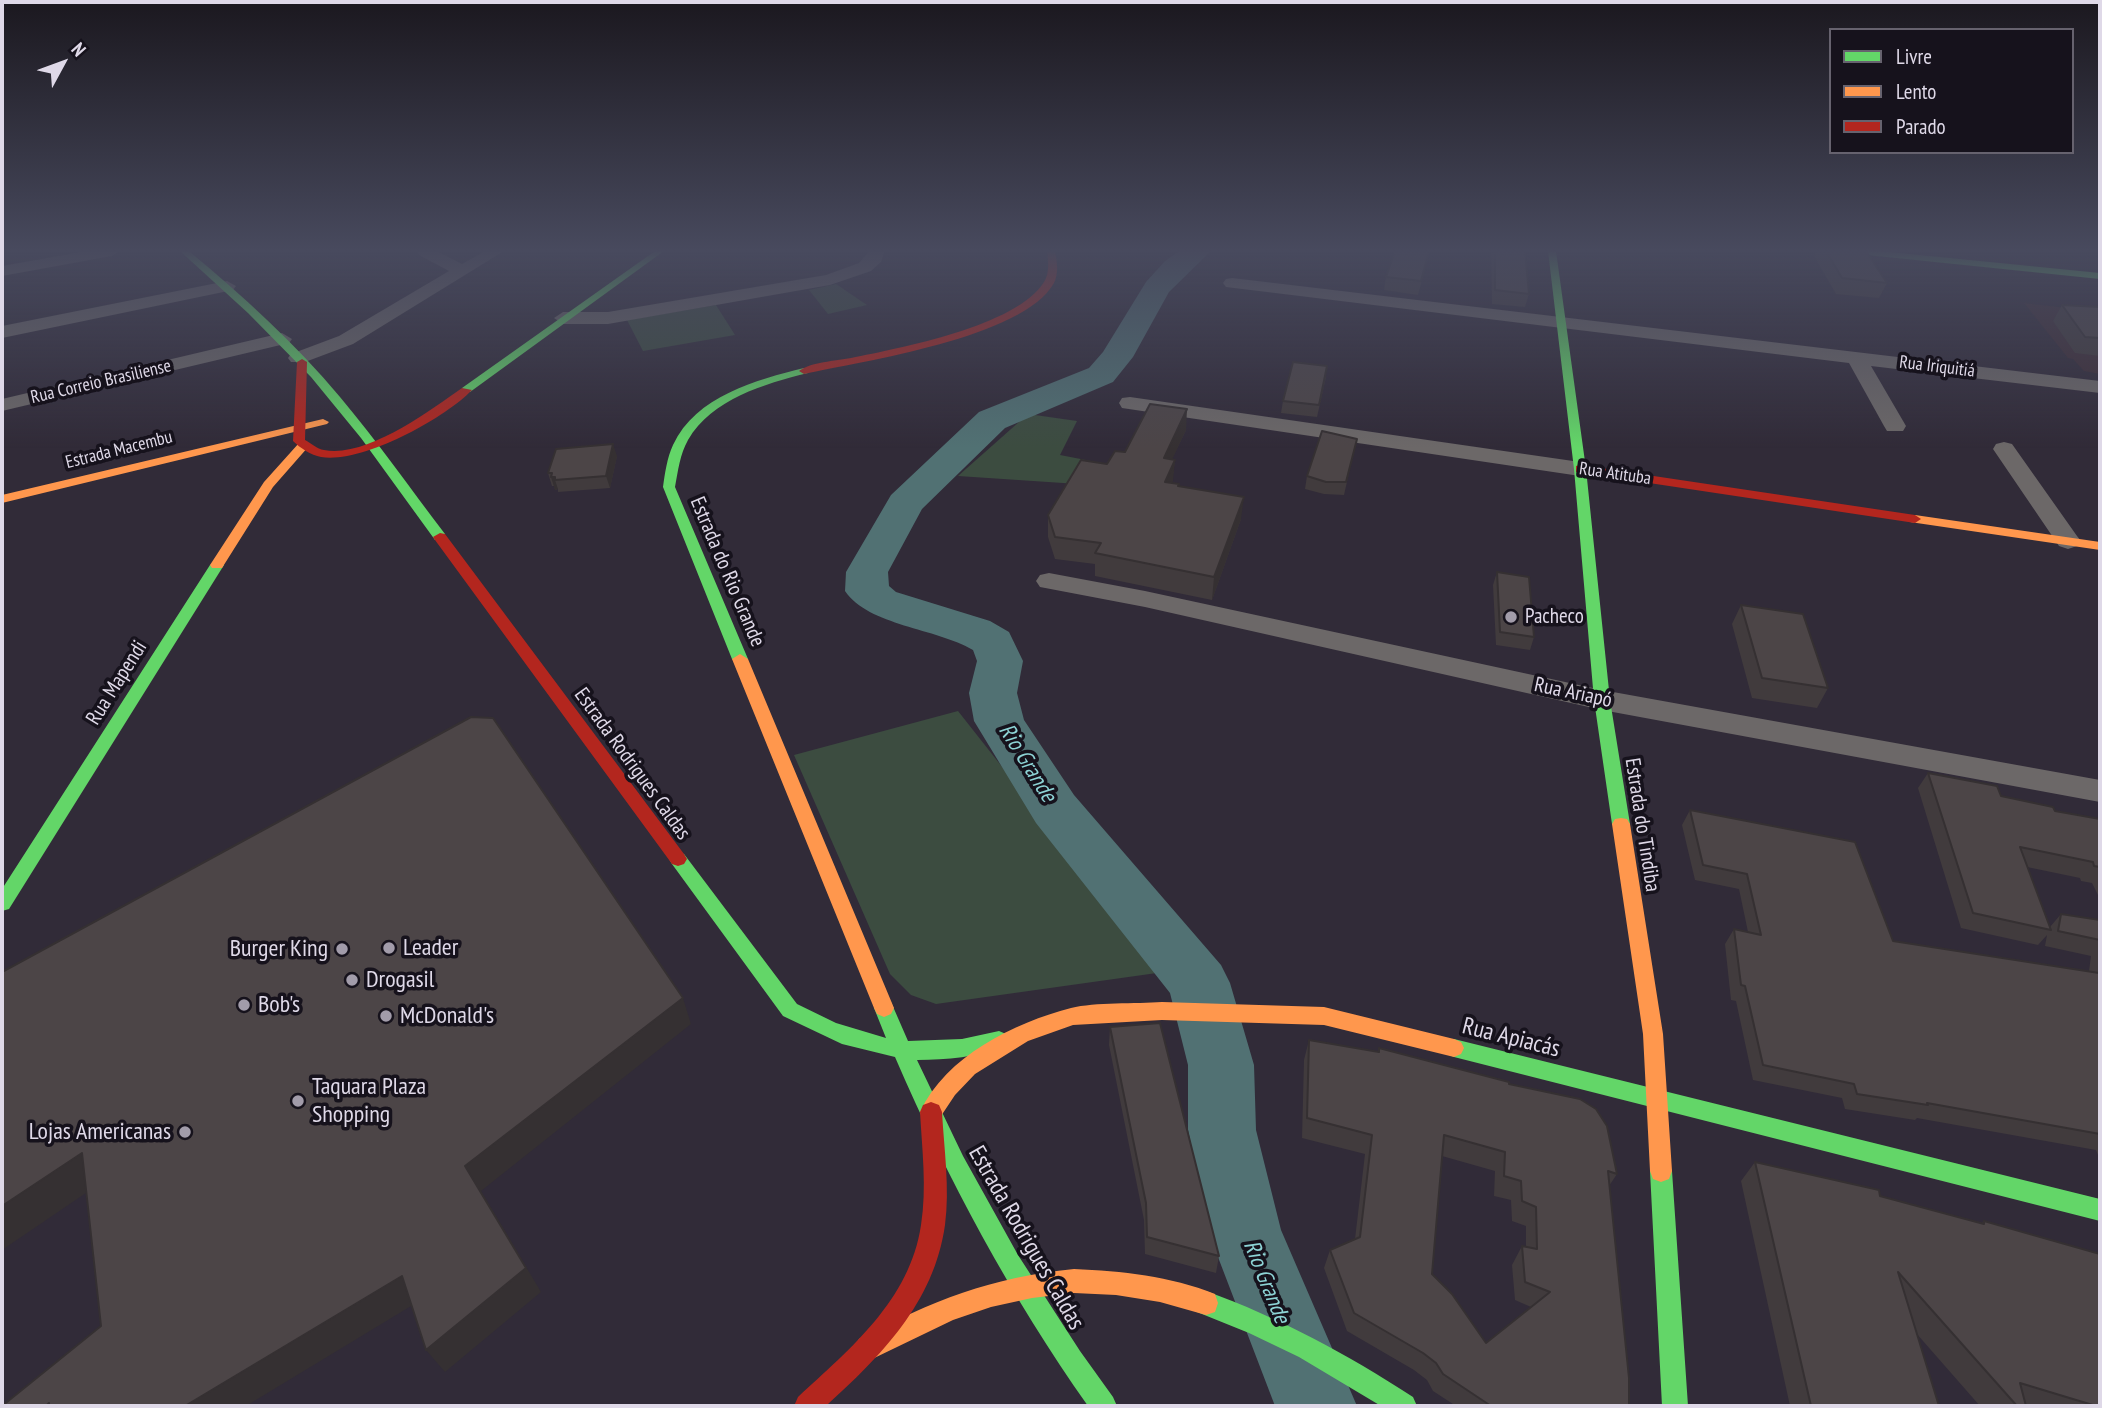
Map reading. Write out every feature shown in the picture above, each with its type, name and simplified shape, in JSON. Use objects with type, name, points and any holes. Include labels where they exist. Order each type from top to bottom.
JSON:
[{"type":"main road","name":"Estrada Rodrigues Caldas","points":[[259,317],[353,420],[790,1010],[834,1033],[867,1043],[901,1048],[950,1051],[1021,1035]]},
{"type":"main road","name":"Estrada do Rio Grande","points":[[901,1048],[669,487],[674,456],[687,431],[711,409],[741,393],[788,375],[927,344],[1005,317]]},
{"type":"main road","name":"Estrada do Tindiba","points":[[1559,317],[1580,469],[1602,700],[1653,1034],[1675,1406]]},
{"type":"main road","points":[[268,485],[330,454],[372,446],[402,432],[563,318]]},
{"type":"main road","points":[[300,360],[300,437],[330,454]]},
{"type":"main road","name":"Estrada Macembu","points":[[2,499],[247,438],[300,437],[353,420],[380,422],[427,416]]},
{"type":"main road","name":"Rua Mapendi","points":[[2,904],[300,437]]},
{"type":"main road","name":"Rua Atituba","points":[[1580,469],[2100,546]]},
{"type":"main road","name":"Rua Apiacás","points":[[931,1112],[947,1088],[968,1067],[1021,1035],[1073,1016],[1162,1011],[1268,1012],[1324,1016],[1353,1021],[2100,1210]]},
{"type":"main road","name":"Estrada Rodrigues Caldas","points":[[901,1048],[999,1247],[1076,1368],[1104,1406]]},
{"type":"main road","points":[[807,1406],[868,1348],[905,1303],[925,1264],[934,1188],[931,1112]]},
{"type":"main road","points":[[868,1348],[913,1322],[986,1295],[1049,1281],[1122,1282],[1178,1293],[1224,1307],[1356,1372],[1404,1406]]},
{"type":"street","points":[[2,332],[77,317]]},
{"type":"street","points":[[300,360],[346,340],[385,317]]},
{"type":"street","points":[[563,318],[616,317]]},
{"type":"street","name":"Rua Iriquitiá","points":[[1515,317],[2100,387]]},
{"type":"street","name":"Rua Correio Brasiliense","points":[[2,405],[282,339]]},
{"type":"street","points":[[1856,358],[1895,426]]},
{"type":"street","name":"Rua Atituba","points":[[1130,403],[1580,469]]},
{"type":"street","points":[[2004,449],[2068,541]]},
{"type":"street","name":"Rua Ariapó","points":[[1049,581],[1145,599],[1602,700],[2100,791]]},
{"type":"shaded area","points":[[2035,317],[2100,317],[2100,374],[2084,371],[2073,359],[2068,358]]},
{"type":"green space","points":[[647,317],[723,317],[735,335],[643,351],[627,320]]},
{"type":"green space","points":[[1028,414],[1077,421],[1060,455],[1091,461],[1078,484],[958,476]]},
{"type":"green space","points":[[958,711],[1164,972],[936,1004],[911,995],[890,974],[794,755]]},
{"type":"building","points":[[2070,317],[2100,317],[2100,338],[2085,337]]},
{"type":"building","points":[[1293,362],[1327,366],[1319,405],[1283,401]]},
{"type":"building","points":[[1150,404],[1187,409],[1164,458],[1175,460],[1165,482],[1244,497],[1214,577],[1095,553],[1101,543],[1055,537],[1048,515],[1081,460],[1107,464],[1115,451],[1125,452]]},
{"type":"building","points":[[1322,431],[1357,439],[1346,482],[1326,482],[1307,476]]},
{"type":"building","points":[[613,444],[606,476],[555,480],[555,477],[551,477],[552,473],[548,473],[556,449]]},
{"type":"building","name":"Pacheco","points":[[1497,572],[1529,577],[1534,637],[1500,632]]},
{"type":"building","points":[[1741,605],[1803,614],[1828,688],[1762,678]]},
{"type":"building","name":"Taquara Plaza Shopping","points":[[471,717],[493,718],[683,998],[465,1166],[526,1268],[426,1350],[402,1276],[185,1406],[49,1406],[49,1403],[46,1406],[2,1406],[101,1326],[82,1153],[2,1206],[2,972]]},
{"type":"building","points":[[1928,773],[1997,786],[2001,796],[2053,807],[2055,811],[2100,819],[2100,867],[2094,866],[2093,862],[2020,847],[2051,930],[1973,913]]},
{"type":"building","points":[[1690,810],[1855,842],[1893,941],[2099,973],[2100,969],[2100,1134],[1927,1103],[1928,1105],[1857,1094],[1854,1084],[1763,1065],[1745,986],[1741,985],[1734,929],[1761,935],[1747,874],[1703,865]]},
{"type":"building","points":[[2061,914],[2100,920],[2100,940],[2058,931]]},
{"type":"building","points":[[1160,1023],[1219,1256],[1147,1237],[1146,1203],[1110,1027]]},
{"type":"building","points":[[1309,1040],[1379,1052],[1379,1048],[1509,1084],[1580,1099],[1596,1109],[1607,1126],[1617,1174],[1608,1171],[1629,1378],[1629,1406],[1491,1406],[1443,1374],[1436,1363],[1423,1353],[1354,1313],[1330,1250],[1360,1237],[1372,1135],[1307,1118]],"holes":[[[1444,1135],[1505,1152],[1504,1176],[1521,1181],[1522,1201],[1536,1207],[1537,1249],[1522,1246],[1525,1282],[1550,1292],[1486,1343],[1452,1294],[1432,1274]]]},
{"type":"building","points":[[1755,1162],[1879,1190],[1880,1196],[1984,1224],[1984,1221],[2100,1254],[2100,1406],[2020,1383],[2026,1406],[2017,1406],[1898,1272],[1939,1406],[1811,1406]]},
{"type":"waterway","name":"Rio Grande","points":[[1140,317],[1117,357],[1101,375],[992,420],[905,503],[867,572],[867,591],[880,601],[974,631],[993,642],[1000,661],[993,693],[999,721],[1055,809],[1199,983],[1221,1065],[1222,1130],[1245,1231],[1316,1406]]},
{"type":"traffic: fast","points":[[258,317],[335,398],[440,537]]},
{"type":"traffic: fast","points":[[466,390],[568,317]]},
{"type":"traffic: fast","points":[[1560,317],[1580,469],[1602,700],[1621,824]]},
{"type":"traffic: fast","points":[[740,659],[669,487],[674,463],[679,445],[692,426],[719,403],[753,386],[804,371]]},
{"type":"traffic: fast","points":[[2,904],[217,565]]},
{"type":"traffic: fast","points":[[678,859],[790,1010],[849,1037],[891,1048],[934,1051],[967,1048],[999,1040]]},
{"type":"traffic: fast","points":[[884,1008],[930,1112],[982,1214],[1039,1312],[1104,1406]]},
{"type":"traffic: fast","points":[[1454,1048],[2100,1210]]},
{"type":"traffic: fast","points":[[1661,1171],[1675,1406]]},
{"type":"traffic: fast","points":[[1206,1303],[1308,1348],[1404,1406]]},
{"type":"traffic: slow","points":[[2,499],[323,422]]},
{"type":"traffic: slow","points":[[217,565],[268,485],[303,446]]},
{"type":"traffic: slow","points":[[1915,519],[2100,546]]},
{"type":"traffic: slow","points":[[740,659],[884,1008]]},
{"type":"traffic: slow","points":[[1621,824],[1653,1034],[1661,1171]]},
{"type":"traffic: slow","points":[[931,1112],[947,1088],[968,1067],[1021,1035],[1073,1016],[1162,1011],[1324,1016],[1454,1048]]},
{"type":"traffic: slow","points":[[868,1348],[950,1308],[991,1294],[1032,1285],[1074,1281],[1116,1283],[1160,1290],[1206,1303]]},
{"type":"traffic: jam","points":[[804,371],[937,341],[1006,317]]},
{"type":"traffic: jam","points":[[302,362],[299,441],[323,454],[341,454],[379,443],[417,423],[466,390]]},
{"type":"traffic: jam","points":[[1580,469],[1915,519]]},
{"type":"traffic: jam","points":[[440,537],[678,859]]},
{"type":"traffic: jam","points":[[807,1406],[869,1347],[904,1304],[917,1280],[927,1254],[933,1225],[931,1112]]},
{"type":"place","name":"Pacheco","points":[[1511,617]]},
{"type":"place","name":"Leader","points":[[389,948]]},
{"type":"place","name":"Burger King","points":[[342,949]]},
{"type":"place","name":"Drogasil","points":[[352,980]]},
{"type":"place","name":"Bob's","points":[[244,1005]]},
{"type":"place","name":"McDonald's","points":[[386,1016]]},
{"type":"place","name":"Taquara Plaza Shopping","points":[[298,1101]]},
{"type":"place","name":"Lojas Americanas","points":[[185,1132]]}]
